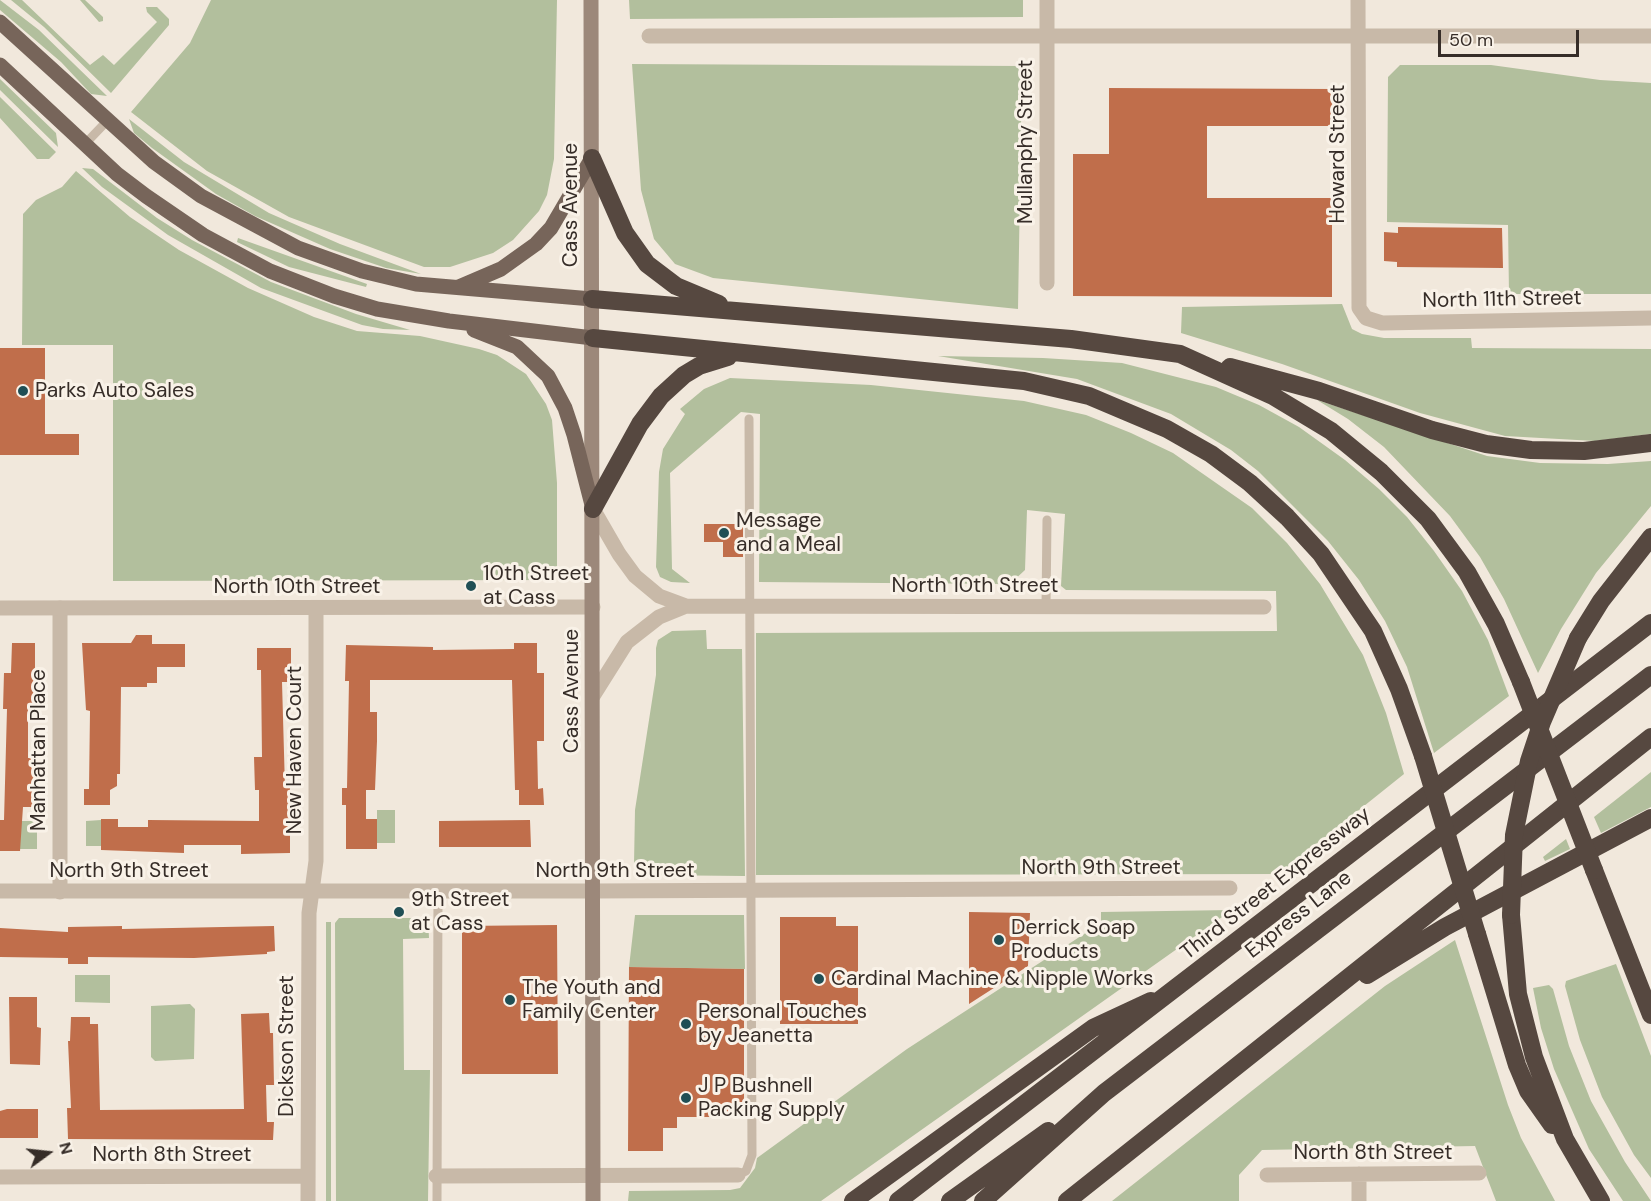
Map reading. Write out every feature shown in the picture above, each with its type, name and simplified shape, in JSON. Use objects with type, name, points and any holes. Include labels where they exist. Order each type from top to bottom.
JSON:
[{"type":"highway","points":[[592,158],[620,224],[647,264],[676,286],[743,312]]},
{"type":"highway","points":[[592,298],[1071,339],[1180,354],[1319,391],[1432,430],[1486,444],[1531,450],[1584,451],[1651,443]]},
{"type":"highway","points":[[593,338],[1041,384],[1113,405],[1184,438],[1224,463],[1263,494],[1299,529],[1332,568],[1356,603],[1383,652],[1400,689],[1423,756],[1528,1091],[1544,1115],[1565,1139]]},
{"type":"highway","points":[[593,509],[640,424],[661,396],[684,375],[699,366],[742,354]]},
{"type":"highway","points":[[1180,354],[1273,396],[1331,431],[1381,472],[1428,519],[1467,572],[1496,624],[1521,682],[1651,1015]]},
{"type":"highway","points":[[1601,1201],[1565,1139],[1542,1082],[1525,1025],[1515,974],[1510,915],[1514,835],[1529,761],[1546,712],[1578,638],[1608,592],[1651,537]]},
{"type":"highway","name":"Third Street Expressway","points":[[898,1201],[1651,623]]},
{"type":"highway","name":"Express Lane","points":[[983,1201],[1104,1092],[1651,675]]},
{"type":"highway","points":[[1068,1201],[1651,737]]},
{"type":"highway","points":[[1292,1023],[1445,927],[1651,818]]},
{"type":"highway","points":[[852,1201],[1093,1028],[1136,1007],[1170,994]]},
{"type":"highway","points":[[950,1201],[1104,1092]]},
{"type":"main road","name":"Cass Avenue","points":[[591,0],[593,1201]]},
{"type":"main road","points":[[0,22],[154,162],[201,196],[298,248],[397,280],[457,288],[592,298]]},
{"type":"main road","points":[[0,65],[117,174],[176,219],[270,271],[325,293],[377,309],[449,321],[593,338]]},
{"type":"main road","points":[[457,288],[501,269],[536,244],[551,228],[592,158]]},
{"type":"main road","points":[[449,321],[517,347],[548,376],[565,408],[593,509]]},
{"type":"street","name":"Mullanphy Street","points":[[1047,0],[1047,283]]},
{"type":"street","name":"Howard Street","points":[[1358,0],[1359,308]]},
{"type":"street","points":[[649,36],[1358,38],[1651,36]]},
{"type":"street","name":"North 11th Street","points":[[1359,308],[1366,318],[1382,322],[1651,318]]},
{"type":"street","name":"North 10th Street","points":[[593,509],[619,555],[635,576],[659,596],[686,606],[1264,607]]},
{"type":"street","name":"North 10th Street","points":[[593,696],[627,642],[659,617],[686,606]]},
{"type":"street","name":"North 10th Street","points":[[0,608],[593,607]]},
{"type":"street","name":"Manhattan Place","points":[[60,608],[60,892]]},
{"type":"street","name":"New Haven Court","points":[[312,892],[316,861],[316,608]]},
{"type":"street","name":"North 9th Street","points":[[0,891],[751,892],[1230,888]]},
{"type":"street","name":"Dickson Street","points":[[308,1201],[309,913],[312,892]]},
{"type":"street","name":"North 8th Street","points":[[1267,1175],[1479,1173]]},
{"type":"street","points":[[1359,1174],[1359,1201]]},
{"type":"street","points":[[436,1176],[738,1175]]},
{"type":"street","name":"North 8th Street","points":[[0,1177],[308,1176]]},
{"type":"lane","points":[[85,144],[107,121]]},
{"type":"lane","points":[[738,1175],[746,1171],[752,1155],[749,418]]},
{"type":"lane","points":[[1046,607],[1047,520]]},
{"type":"lane","points":[[437,1201],[438,891]]},
{"type":"green space","points":[[0,0],[39,30],[107,96],[91,94],[61,62],[0,10]]},
{"type":"green space","points":[[11,0],[22,0],[90,65],[103,55],[114,65],[157,22],[147,12],[146,7],[157,7],[169,19],[169,25],[111,93],[44,27]]},
{"type":"green space","points":[[80,0],[85,0],[103,17],[103,21],[99,22]]},
{"type":"green space","points":[[211,0],[557,0],[554,159],[547,195],[539,211],[513,240],[493,253],[450,267],[424,267],[289,217],[207,171],[131,112],[190,43]]},
{"type":"green space","points":[[629,0],[1023,0],[1023,17],[630,19]]},
{"type":"green space","points":[[632,64],[1022,66],[1018,309],[713,278],[675,264],[654,239],[641,190]]},
{"type":"green space","points":[[1400,65],[1491,65],[1600,80],[1651,83],[1651,294],[1509,294],[1508,225],[1387,222],[1388,77]]},
{"type":"green space","points":[[0,79],[56,133],[58,147],[0,90]]},
{"type":"green space","points":[[0,97],[56,152],[49,159],[37,159],[0,118]]},
{"type":"green space","points":[[129,119],[184,162],[269,213],[340,244],[421,274],[386,268],[330,249],[255,216],[216,194],[152,148],[134,133]]},
{"type":"green space","points":[[82,168],[93,169],[157,218],[192,240],[271,282],[356,314],[410,330],[383,329],[362,325],[261,288],[168,235],[102,187]]},
{"type":"green space","points":[[76,171],[130,217],[179,250],[248,288],[314,317],[357,331],[420,336],[479,349],[497,355],[526,374],[546,404],[552,420],[557,483],[557,577],[554,580],[113,581],[113,345],[22,345],[23,214],[36,200],[62,187]]},
{"type":"green space","points":[[238,238],[367,284],[366,287],[289,267],[237,242]]},
{"type":"green space","points":[[1342,304],[1352,329],[1362,334],[1384,338],[1471,338],[1472,348],[1651,349],[1651,434],[1595,441],[1505,436],[1420,413],[1282,364],[1181,333],[1182,307]]},
{"type":"green space","points":[[938,356],[1043,358],[1122,363],[1216,387],[1259,405],[1299,427],[1345,460],[1379,489],[1407,517],[1434,551],[1462,591],[1488,640],[1509,696],[1434,753],[1407,667],[1385,621],[1359,580],[1328,541],[1258,471],[1231,450],[1171,414],[1077,379]]},
{"type":"green space","points":[[730,378],[871,385],[1024,401],[1086,415],[1173,453],[1252,508],[1287,543],[1320,584],[1363,655],[1386,713],[1404,774],[1279,874],[756,875],[756,633],[1277,631],[1276,591],[1066,590],[1061,586],[1065,514],[1027,510],[1025,570],[1010,584],[759,582],[760,414],[741,412],[670,473],[672,569],[690,583],[671,582],[660,577],[656,567],[659,472],[663,449],[685,414],[680,409],[704,389]]},
{"type":"green space","points":[[1317,400],[1487,456],[1540,463],[1608,464],[1651,461],[1651,506],[1596,573],[1561,629],[1538,673],[1504,599],[1480,557],[1450,516],[1384,447],[1348,419]]},
{"type":"green space","points":[[706,630],[707,649],[742,649],[745,876],[643,875],[643,870],[634,864],[635,810],[656,675],[658,640],[672,631]]},
{"type":"green space","points":[[1651,772],[1651,807],[1601,833],[1594,817]]},
{"type":"green space","points":[[377,810],[395,810],[395,843],[377,843]]},
{"type":"green space","points":[[101,820],[101,846],[86,846],[86,821]]},
{"type":"green space","points":[[20,821],[37,821],[37,849],[20,849]]},
{"type":"green space","points":[[1566,839],[1570,849],[1545,861],[1543,857]]},
{"type":"green space","points":[[1232,910],[821,1201],[628,1201],[629,1191],[740,1188],[755,1168],[757,1158],[907,1049],[1101,923],[1101,912]]},
{"type":"green space","points":[[635,915],[744,915],[745,969],[629,967]]},
{"type":"green space","points":[[339,918],[428,918],[429,938],[403,939],[404,1070],[430,1070],[428,1201],[336,1201],[335,923]]},
{"type":"green space","points":[[326,922],[331,922],[331,1201],[326,1201]]},
{"type":"green space","points":[[1455,940],[1508,1105],[1521,1138],[1555,1201],[1496,1201],[1475,1146],[1262,1150],[1239,1175],[1239,1201],[1112,1201],[1385,986]]},
{"type":"green space","points":[[1616,964],[1651,1056],[1651,1178],[1634,1155],[1602,1097],[1580,1040],[1565,986],[1566,981]]},
{"type":"green space","points":[[75,975],[110,975],[110,1003],[75,1002]]},
{"type":"green space","points":[[1549,985],[1553,989],[1569,1046],[1591,1101],[1625,1162],[1651,1201],[1623,1201],[1589,1149],[1554,1069],[1541,1028],[1533,988]]},
{"type":"green space","points":[[190,1004],[195,1009],[194,1059],[155,1061],[151,1057],[151,1006]]},
{"type":"building","points":[[1109,88],[1333,89],[1332,126],[1207,126],[1207,198],[1332,198],[1332,297],[1073,296],[1073,154],[1109,154]]},
{"type":"building","points":[[1398,227],[1502,228],[1503,268],[1397,267],[1397,262],[1384,261],[1384,232],[1398,233]]},
{"type":"building","name":"Parks Auto Sales","points":[[0,348],[45,348],[45,434],[79,434],[79,455],[0,455]]},
{"type":"building","name":"Message and a Meal","points":[[704,524],[743,524],[743,557],[723,557],[723,542],[704,542]]},
{"type":"building","points":[[136,635],[152,635],[152,644],[185,644],[185,667],[157,667],[157,683],[147,683],[147,687],[121,687],[120,774],[117,774],[117,786],[110,790],[110,805],[84,805],[84,789],[89,789],[90,711],[86,710],[82,643],[131,643]]},
{"type":"building","points":[[12,643],[35,643],[35,673],[38,673],[37,710],[28,710],[28,758],[37,758],[37,807],[23,807],[20,851],[0,851],[0,820],[4,820],[7,709],[3,709],[4,673],[11,673]]},
{"type":"building","points":[[514,643],[537,643],[537,673],[544,673],[544,741],[537,741],[538,789],[543,788],[544,805],[519,805],[519,790],[515,790],[512,680],[370,680],[370,712],[377,712],[377,741],[375,790],[366,790],[366,819],[377,819],[377,849],[346,849],[346,805],[342,805],[342,788],[347,788],[349,681],[345,681],[346,645],[433,647],[433,650],[514,649]]},
{"type":"building","points":[[257,648],[291,648],[291,682],[282,682],[285,788],[290,787],[290,853],[241,854],[241,845],[184,845],[184,853],[101,850],[101,819],[118,819],[118,827],[148,827],[148,820],[259,821],[259,790],[255,790],[254,757],[262,757],[261,670],[257,670]]},
{"type":"building","points":[[530,820],[531,847],[439,847],[439,821]]},
{"type":"building","name":"Derrick Soap Products","points":[[969,912],[1030,913],[1028,966],[969,1004]]},
{"type":"building","name":"Cardinal Machine & Nipple Works","points":[[780,917],[836,917],[836,926],[858,926],[858,1024],[780,1024]]},
{"type":"building","name":"The Youth and Family Center","points":[[557,925],[558,1074],[462,1074],[462,926]]},
{"type":"building","points":[[122,926],[122,929],[274,926],[275,951],[267,952],[267,954],[194,958],[88,957],[88,964],[68,964],[68,958],[0,957],[0,928],[68,932],[68,927]]},
{"type":"building","name":"Personal Touches by Jeanetta","points":[[629,967],[744,969],[744,1117],[677,1117],[677,1128],[663,1128],[663,1151],[628,1151]]},
{"type":"building","points":[[9,997],[37,997],[37,1027],[41,1028],[40,1065],[10,1064]]},
{"type":"building","points":[[269,1013],[270,1033],[273,1033],[274,1085],[266,1085],[267,1122],[274,1122],[273,1140],[68,1139],[67,1108],[71,1108],[68,1041],[70,1041],[71,1017],[90,1017],[90,1024],[98,1024],[100,1110],[244,1109],[241,1014]]},
{"type":"building","points":[[38,1109],[38,1138],[0,1138],[0,1111]]},
{"type":"place","name":"Parks Auto Sales","points":[[23,391]]},
{"type":"place","name":"Message and a Meal","points":[[724,533]]},
{"type":"place","name":"10th Street at Cass","points":[[471,586]]},
{"type":"place","name":"9th Street at Cass","points":[[399,912]]},
{"type":"place","name":"Derrick Soap Products","points":[[999,940]]},
{"type":"place","name":"Cardinal Machine & Nipple Works","points":[[819,979]]},
{"type":"place","name":"The Youth and Family Center","points":[[510,1000]]},
{"type":"place","name":"Personal Touches by Jeanetta","points":[[686,1024]]},
{"type":"place","name":"J P Bushnell Packing Supply","points":[[686,1098]]}]
